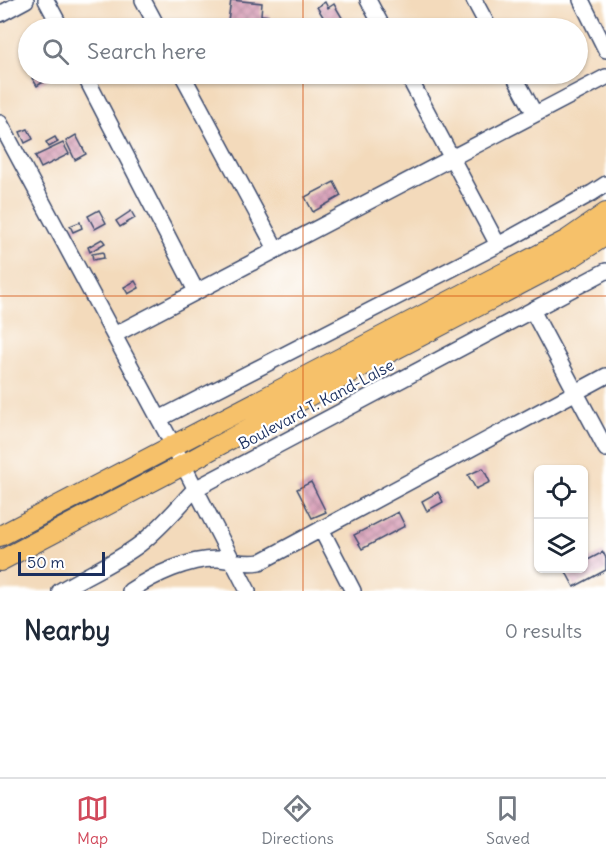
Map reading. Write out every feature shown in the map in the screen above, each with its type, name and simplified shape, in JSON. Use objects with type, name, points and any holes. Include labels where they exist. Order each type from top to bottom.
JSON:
[{"type":"main road","points":[[0,536],[567,240],[606,213]]},
{"type":"main road","points":[[0,561],[183,465],[361,367],[572,257],[606,235]]},
{"type":"street","points":[[0,14],[26,0]]},
{"type":"street","points":[[46,0],[56,18]]},
{"type":"street","points":[[142,0],[152,18]]},
{"type":"street","points":[[368,0],[378,18]]},
{"type":"street","points":[[474,0],[484,18]]},
{"type":"street","points":[[581,0],[606,50]]},
{"type":"street","points":[[114,335],[606,77]]},
{"type":"street","points":[[89,84],[196,291]]},
{"type":"street","points":[[187,84],[276,249]]},
{"type":"street","points":[[412,84],[498,245]]},
{"type":"street","points":[[518,84],[535,114]]},
{"type":"street","points":[[0,123],[159,419],[248,591]]},
{"type":"street","points":[[159,419],[498,245],[606,184]]},
{"type":"street","name":"Boulevard T. Kand-Lalse","points":[[60,591],[138,546],[160,528],[195,489],[606,271]]},
{"type":"street","points":[[532,310],[606,449]]},
{"type":"street","points":[[130,591],[155,576],[187,564],[216,559],[248,564],[260,562],[606,376]]},
{"type":"street","points":[[321,529],[353,591]]},
{"type":"building","points":[[231,0],[262,3],[261,15],[269,16],[269,18],[228,18]]},
{"type":"building","points":[[325,2],[328,8],[334,4],[342,18],[324,18],[317,7]]},
{"type":"building","points":[[28,129],[33,139],[25,143],[20,132]]},
{"type":"building","points":[[76,135],[86,154],[75,160],[66,141]]},
{"type":"building","points":[[55,137],[58,142],[49,147],[46,142]]},
{"type":"building","points":[[63,143],[69,154],[41,168],[35,156]]},
{"type":"building","points":[[334,182],[341,196],[313,212],[305,197]]},
{"type":"building","points":[[99,210],[106,223],[95,229],[88,216]]},
{"type":"building","points":[[131,211],[135,218],[120,227],[116,221]]},
{"type":"building","points":[[80,222],[82,228],[73,232],[70,226]]},
{"type":"building","points":[[102,239],[105,243],[90,252],[88,247]]},
{"type":"building","points":[[103,252],[104,258],[93,260],[92,254]]},
{"type":"building","points":[[135,281],[139,288],[128,294],[124,287]]},
{"type":"building","points":[[483,468],[490,482],[476,489],[468,475]]},
{"type":"building","points":[[311,482],[326,512],[312,518],[297,489]]},
{"type":"building","points":[[438,492],[443,502],[427,511],[422,501]]},
{"type":"building","points":[[398,512],[405,526],[362,549],[354,535]]},
{"type":"building","points":[[603,552],[606,558],[606,570],[574,587],[567,573],[588,573],[588,560]]}]
